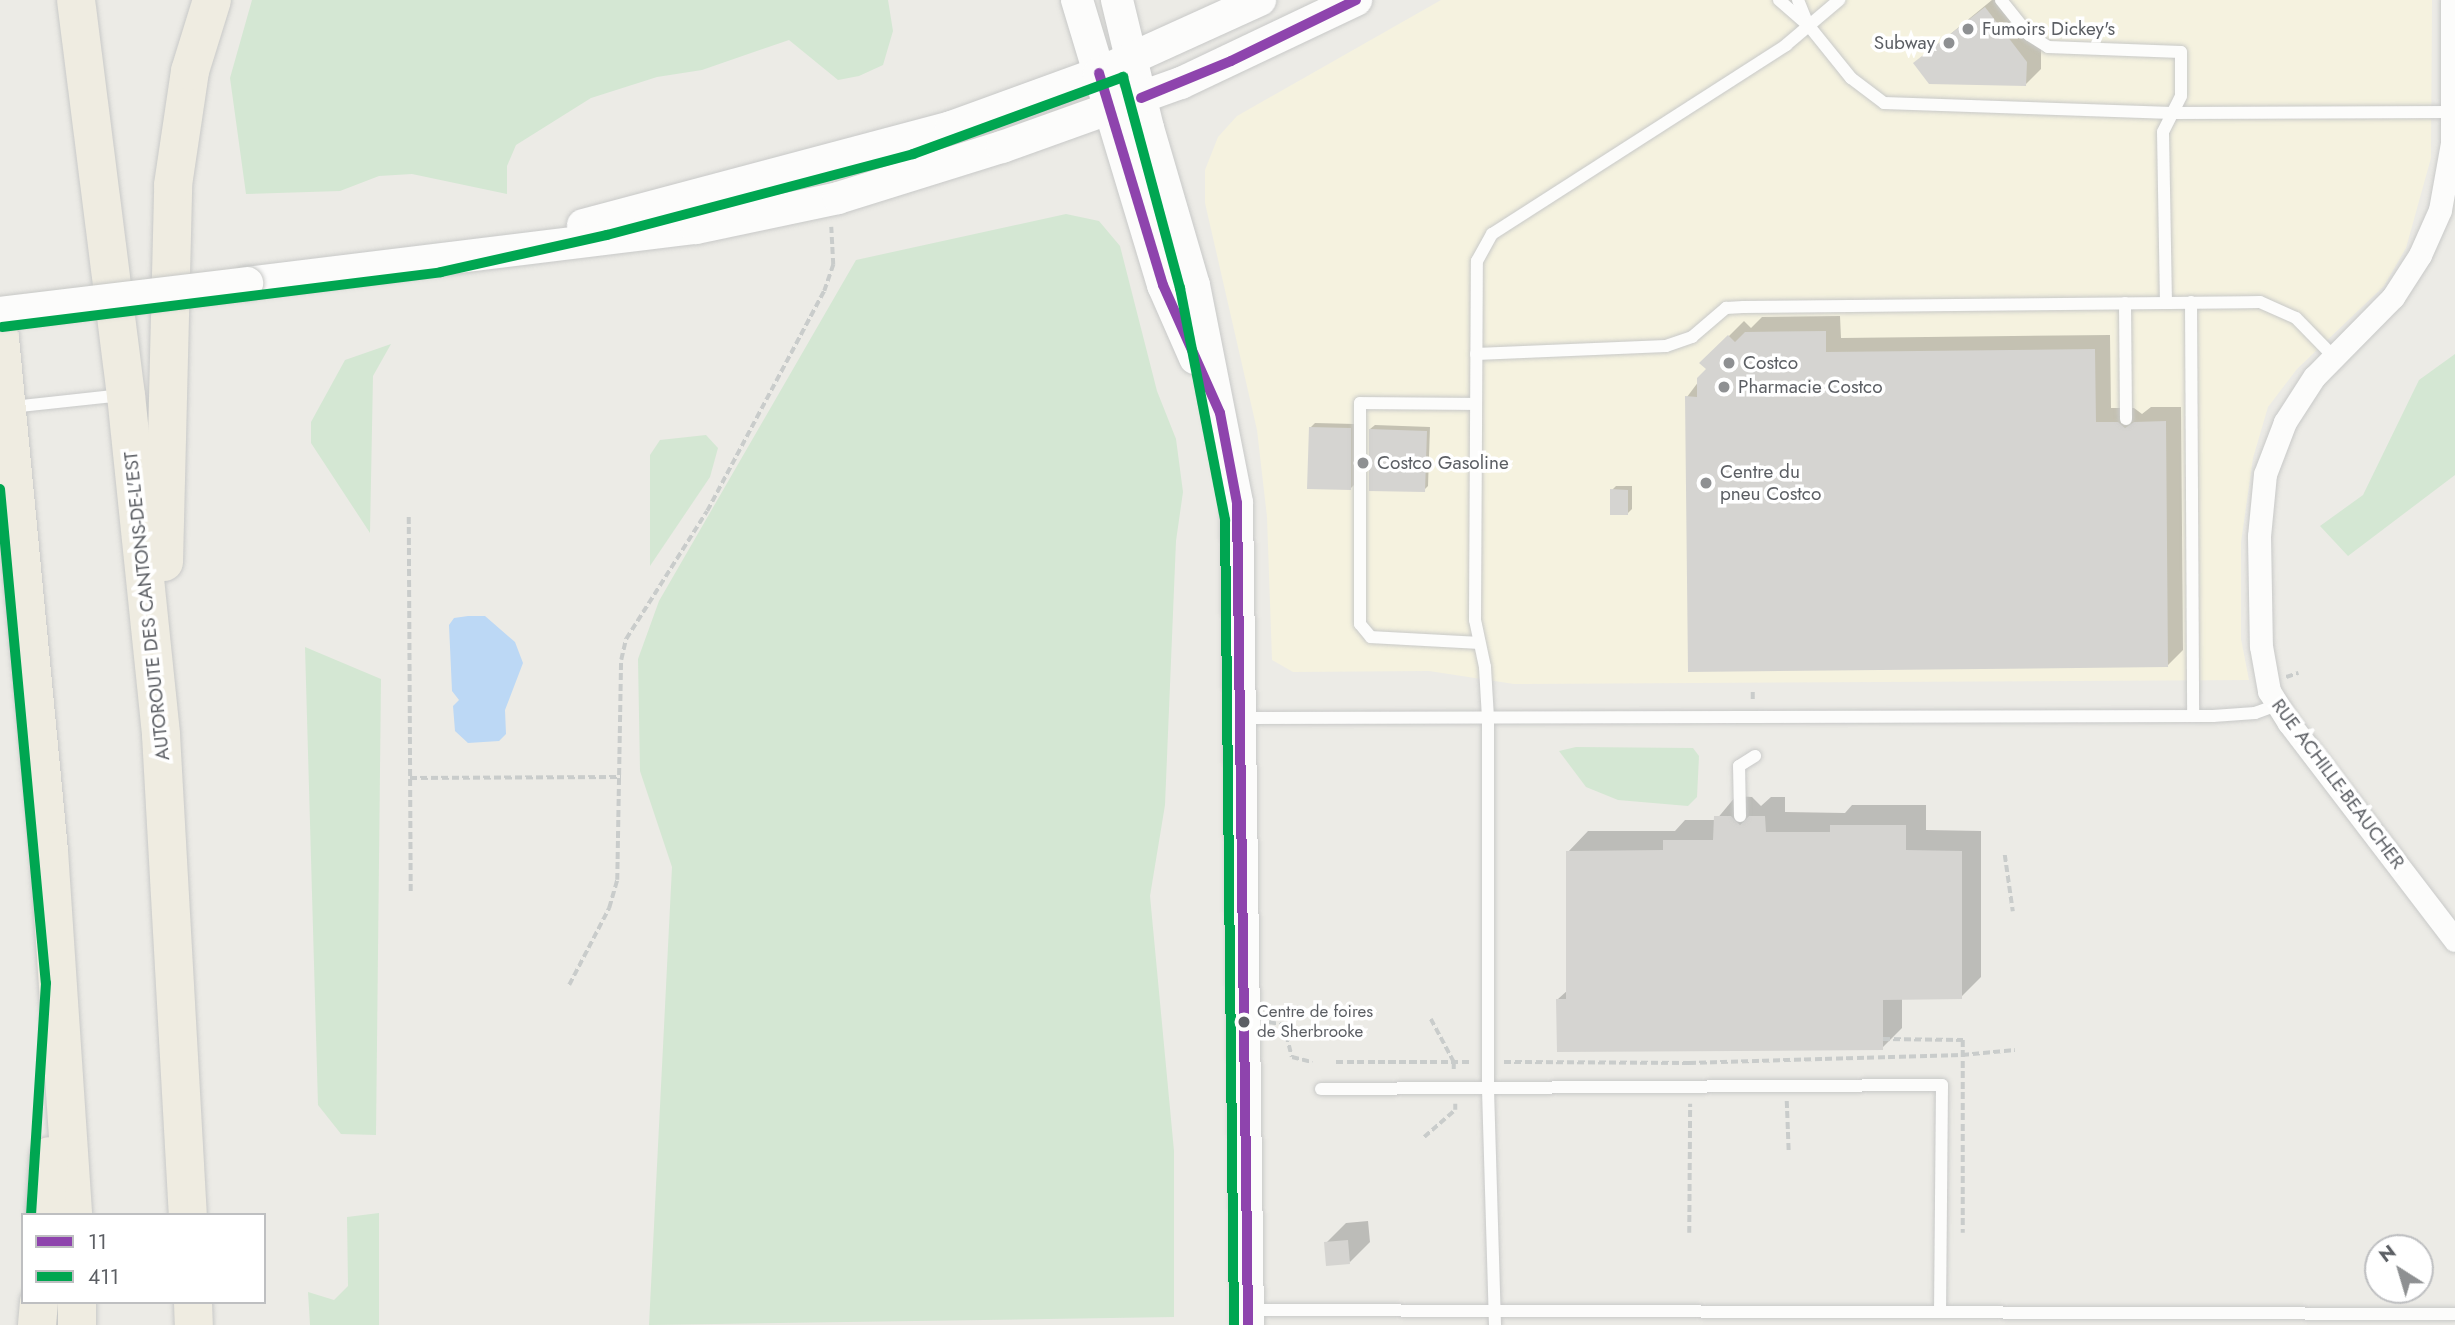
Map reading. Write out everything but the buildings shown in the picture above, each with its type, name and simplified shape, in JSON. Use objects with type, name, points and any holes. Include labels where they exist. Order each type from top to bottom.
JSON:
[{"type":"highway","name":"AUTOROUTE DES CANTONS-DE-L'EST","points":[[76,0],[126,394],[160,735],[188,1213]]},
{"type":"highway","points":[[160,735],[171,214],[187,90],[212,0]]},
{"type":"highway","points":[[0,338],[60,983],[73,1213]]},
{"type":"highway","points":[[45,1213],[60,983]]},
{"type":"highway","points":[[37,1325],[39,1304]]},
{"type":"highway","points":[[77,1304],[78,1325]]},
{"type":"highway","points":[[193,1304],[194,1325]]},
{"type":"main road","points":[[1077,0],[1163,285],[1220,413]]},
{"type":"main road","points":[[1116,0],[1194,285],[1239,519],[1248,1318]]},
{"type":"main road","points":[[438,258],[820,165],[951,127],[1099,73],[1260,0]]},
{"type":"main road","points":[[0,313],[695,228],[826,200],[945,166],[1141,98],[1224,64],[1356,0]]},
{"type":"street","name":"RUE ACHILLE-BEAUCHER","points":[[2452,0],[2453,112],[2446,187],[2426,244],[2385,307],[2304,391],[2285,422],[2261,493],[2261,646],[2267,683],[2277,705],[2455,940]]},
{"type":"lane","points":[[1779,0],[1809,26],[1851,78],[1884,103],[2172,114],[2453,112]]},
{"type":"lane","points":[[1798,0],[1809,26]]},
{"type":"lane","points":[[1495,1325],[1488,1088],[1488,718],[1485,667],[1475,620],[1477,261],[1487,240],[1760,63],[1839,0]]},
{"type":"lane","points":[[2001,0],[2029,35],[2048,47],[2181,52],[2181,96],[2163,132],[2166,303]]},
{"type":"lane","points":[[1476,354],[1666,346],[1692,337],[1726,309],[1743,307],[2191,302],[2272,304],[2297,318],[2334,357]]},
{"type":"lane","points":[[2191,302],[2193,716]]},
{"type":"lane","points":[[2125,303],[2126,419]]},
{"type":"lane","points":[[8,408],[126,394]]},
{"type":"lane","points":[[1476,404],[1360,403],[1360,624],[1371,636],[1479,643]]},
{"type":"lane","points":[[1243,718],[2193,716],[2255,713],[2277,705]]},
{"type":"lane","points":[[1740,816],[1739,766],[1755,756]]},
{"type":"lane","points":[[1321,1089],[1942,1085],[1940,1311]]},
{"type":"lane","points":[[1248,1318],[1494,1308],[2455,1314]]},
{"type":"path","points":[[569,985],[614,895],[620,860],[621,660],[626,639],[708,511],[830,279],[834,244],[826,200]]},
{"type":"path","points":[[409,517],[411,894]]},
{"type":"path","points":[[410,778],[621,777]]},
{"type":"path","points":[[2005,855],[2013,911]]},
{"type":"path","points":[[1431,1019],[1454,1062]]},
{"type":"path","points":[[1273,1022],[1284,1025],[1292,1058],[1312,1062]]},
{"type":"path","points":[[1883,1040],[1963,1040],[1963,1233]]},
{"type":"path","points":[[1336,1062],[1689,1063],[1962,1055],[2015,1050]]},
{"type":"path","points":[[1786,1060],[1789,1153]]},
{"type":"path","points":[[1689,1063],[1689,1233]]},
{"type":"shaded area","points":[[1441,0],[2432,0],[2431,158],[2406,248],[2384,286],[2297,369],[2268,407],[2253,458],[2241,542],[2241,639],[2249,680],[1514,684],[1429,671],[1293,672],[1272,660],[1267,517],[1257,430],[1205,203],[1205,170],[1218,137],[1237,116]]},
{"type":"green space","points":[[252,0],[888,0],[893,31],[883,65],[859,76],[838,80],[789,40],[702,70],[657,77],[591,98],[516,145],[507,166],[507,194],[412,174],[379,176],[340,191],[246,194],[230,78]]},
{"type":"green space","points":[[1066,214],[1099,221],[1120,246],[1157,391],[1176,439],[1183,492],[1176,541],[1165,805],[1150,896],[1174,1151],[1174,1317],[649,1325],[672,867],[640,771],[638,659],[659,601],[856,260]]},
{"type":"green space","points":[[391,344],[373,376],[370,533],[311,443],[311,422],[345,360]]},
{"type":"green space","points":[[2455,354],[2455,475],[2348,556],[2320,526],[2363,495],[2419,380]]},
{"type":"green space","points":[[706,435],[718,448],[710,477],[650,566],[650,455],[660,440]]},
{"type":"green space","points":[[305,647],[381,679],[376,1135],[341,1134],[318,1105]]},
{"type":"green space","points":[[1576,747],[1693,748],[1699,756],[1697,797],[1688,806],[1618,800],[1586,787],[1559,751]]},
{"type":"green space","points":[[379,1213],[379,1325],[310,1325],[308,1292],[334,1300],[348,1286],[347,1217]]},
{"type":"water","points":[[485,616],[515,642],[523,663],[505,710],[506,734],[499,741],[468,743],[455,731],[453,706],[459,700],[452,691],[449,625],[454,618]]},
{"type":"transit line","name":"11","points":[[1141,98],[1231,61],[1356,0]]},
{"type":"transit line","name":"11","points":[[1099,73],[1163,285],[1220,413],[1237,503],[1248,1325]]},
{"type":"transit line","name":"411","points":[[2,327],[441,272],[607,235],[913,154],[1123,77],[1180,288],[1225,520],[1234,1325]]},
{"type":"transit line","name":"411","points":[[0,489],[46,983],[31,1213]]},
{"type":"place","name":"Fumoirs Dickey's","points":[[1968,29]]},
{"type":"place","name":"Subway","points":[[1949,43]]},
{"type":"place","name":"Costco","points":[[1729,363]]},
{"type":"place","name":"Pharmacie Costco","points":[[1724,387]]},
{"type":"place","name":"Costco Gasoline","points":[[1363,463]]},
{"type":"place","name":"Centre du pneu Costco","points":[[1706,483]]},
{"type":"place","name":"Centre de foires de Sherbrooke","points":[[1244,1022]]}]
